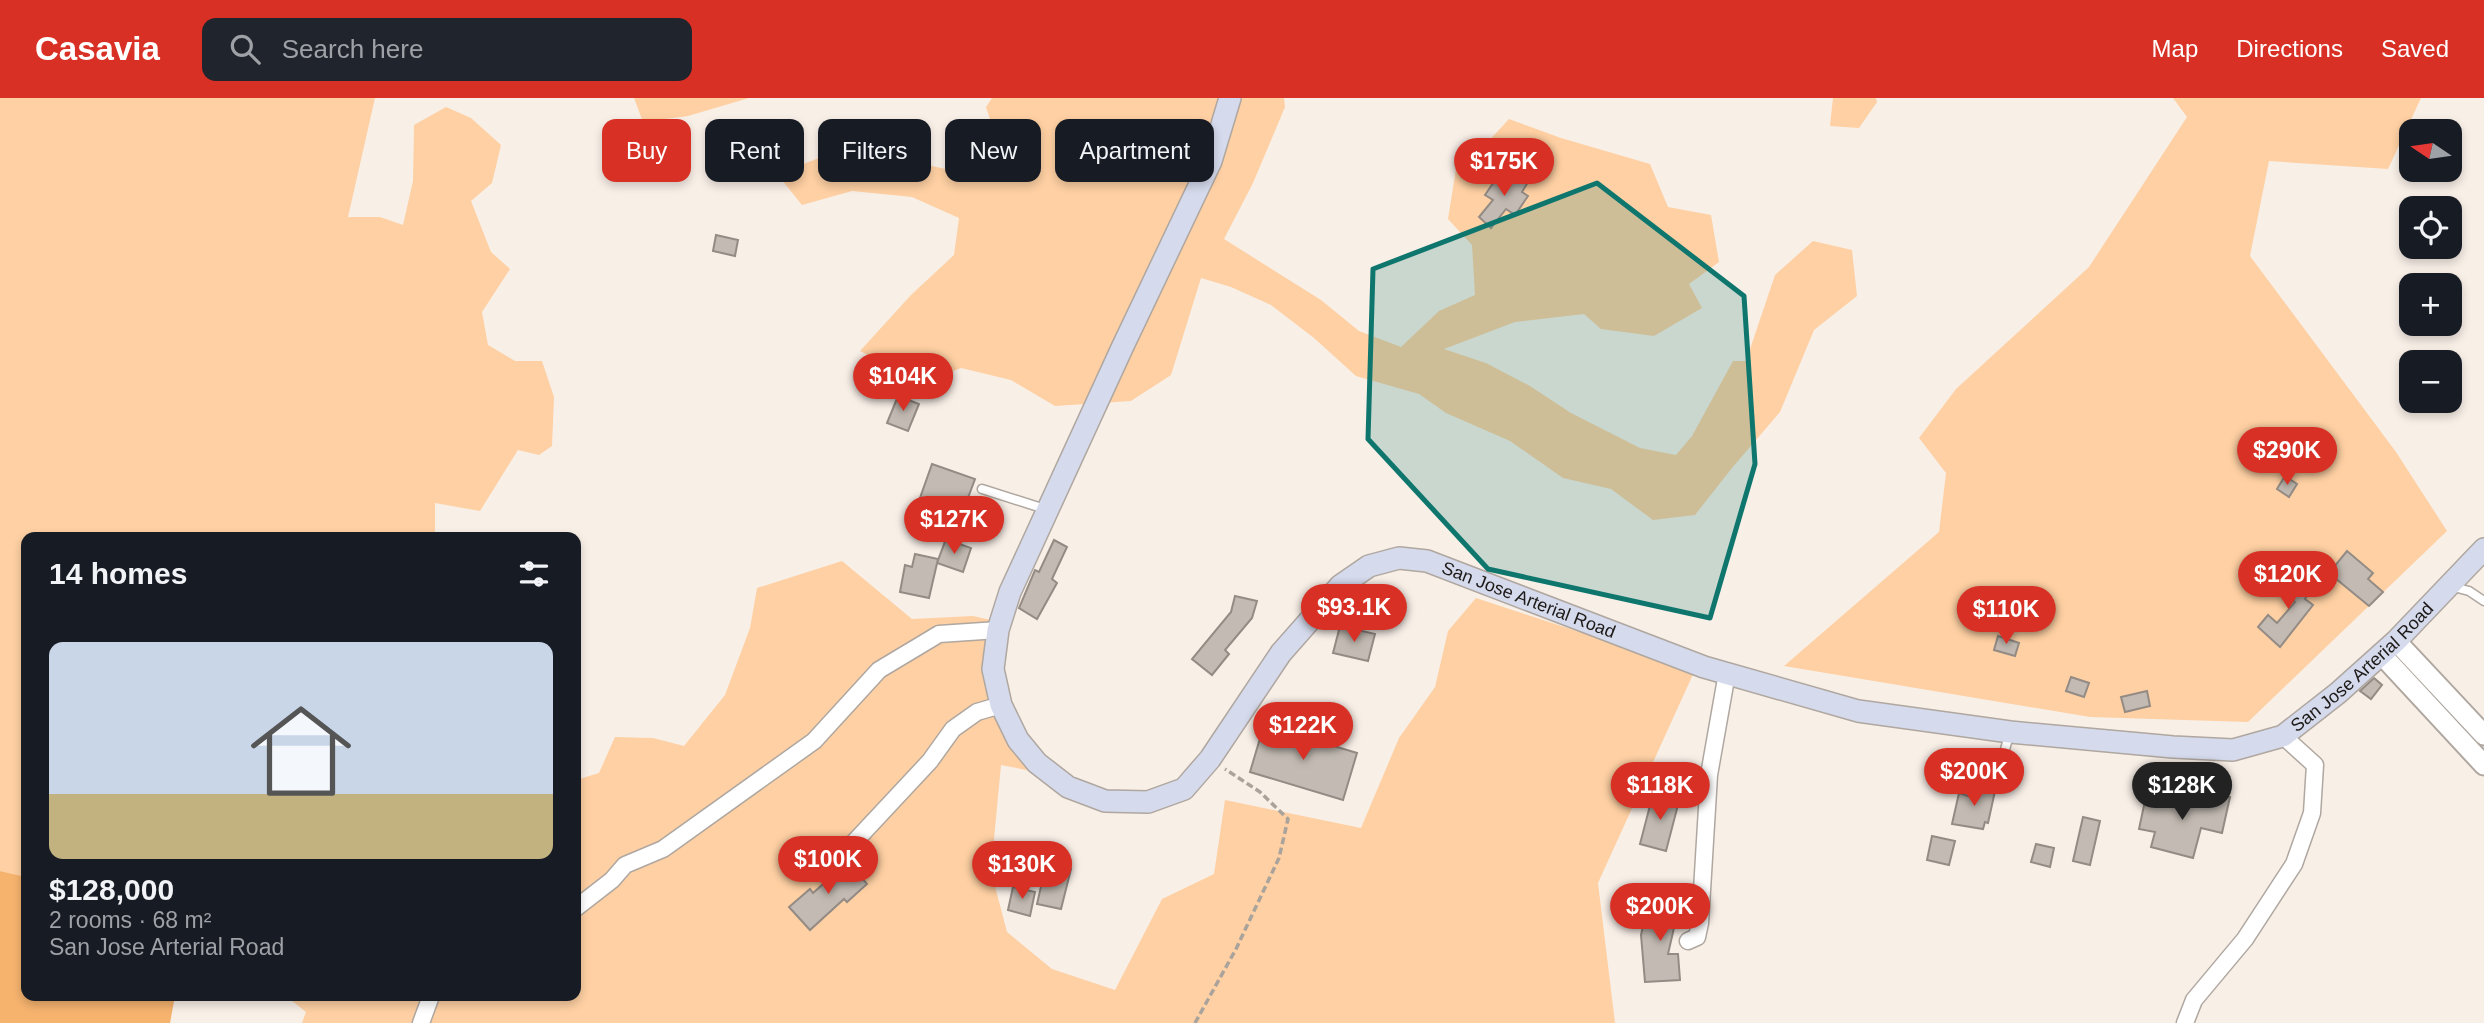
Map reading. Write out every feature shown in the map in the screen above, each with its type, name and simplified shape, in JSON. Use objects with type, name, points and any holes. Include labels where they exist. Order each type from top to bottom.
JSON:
[{"type":"main road","name":"San Jose Arterial Road","points":[[1230,98],[1211,161],[1010,592],[998,630],[993,668],[1001,705],[1017,740],[1037,763],[1068,787],[1105,801],[1148,802],[1184,789],[1210,759],[1281,653],[1340,586],[1369,566],[1399,558],[1427,561],[1692,662],[1858,711],[2010,732],[2234,750],[2283,736],[2338,693],[2389,648],[2484,549]]},
{"type":"street","points":[[581,904],[612,880],[625,865],[663,849],[814,741],[879,670],[939,634],[998,630]]},
{"type":"street","points":[[2389,648],[2484,735]]},
{"type":"street","points":[[2389,648],[2484,765]]},
{"type":"street","points":[[1688,941],[1697,937],[1700,923],[1709,775],[1727,673]]},
{"type":"street","points":[[845,852],[930,761],[953,729],[977,712],[1001,705]]},
{"type":"street","points":[[2185,1023],[2194,1000],[2245,939],[2294,864],[2312,813],[2315,765],[2283,736]]},
{"type":"street","points":[[421,1023],[429,1001]]},
{"type":"lane","points":[[982,489],[1048,510]]},
{"type":"lane","points":[[2447,586],[2469,591],[2484,601]]},
{"type":"lane","points":[[1996,782],[2010,732]]},
{"type":"path","points":[[1195,1023],[1236,949],[1279,858],[1288,818],[1260,792],[1210,759]]},
{"type":"highlighted area","points":[[1597,183],[1744,296],[1755,464],[1710,618],[1488,569],[1368,439],[1373,269]]},
{"type":"shaded area","points":[[0,98],[375,98],[348,217],[380,217],[403,225],[413,181],[414,125],[446,107],[471,118],[501,145],[492,183],[471,201],[491,252],[510,269],[482,312],[488,345],[515,361],[542,361],[554,397],[552,446],[539,455],[518,450],[480,511],[435,503],[435,532],[21,532],[21,876],[0,871]]},
{"type":"shaded area","points":[[634,98],[749,98],[688,116],[642,119]]},
{"type":"shaded area","points":[[992,98],[1284,98],[1285,107],[1253,183],[1224,239],[1321,300],[1359,331],[1401,347],[1439,311],[1475,295],[1472,245],[1448,219],[1456,169],[1486,144],[1509,119],[1561,138],[1650,164],[1668,207],[1711,215],[1719,262],[1689,284],[1702,308],[1654,336],[1601,329],[1584,314],[1515,322],[1444,349],[1486,363],[1530,386],[1571,413],[1640,448],[1676,455],[1692,436],[1733,361],[1746,361],[1775,275],[1813,241],[1852,250],[1857,296],[1814,330],[1780,412],[1695,515],[1653,520],[1611,489],[1563,478],[1510,441],[1446,413],[1419,394],[1356,376],[1314,338],[1271,305],[1231,287],[1201,278],[1171,375],[1131,401],[1055,406],[1011,380],[961,368],[922,383],[860,351],[911,295],[954,255],[959,218],[912,197],[852,191],[802,205],[783,182],[804,182],[804,164],[818,158],[818,182],[931,182],[931,166],[945,169],[945,182],[1041,182],[1041,119],[990,119],[986,107]]},
{"type":"shaded area","points":[[1833,98],[1876,98],[1877,102],[1859,128],[1830,126]]},
{"type":"shaded area","points":[[2173,98],[2421,98],[2411,119],[2399,119],[2399,145],[2388,169],[2269,161],[2250,256],[2396,452],[2447,531],[2248,722],[2090,717],[1784,666],[1939,532],[1946,473],[1919,438],[1956,389],[2089,267],[2187,117]]},
{"type":"shaded area","points":[[842,561],[912,619],[973,616],[1000,622],[1001,705],[1052,775],[1001,765],[991,871],[1007,932],[1052,969],[1115,990],[1162,899],[1214,874],[1225,800],[1361,828],[1399,738],[1435,687],[1448,631],[1476,598],[1695,670],[1598,883],[1615,1023],[302,1023],[306,1012],[292,1001],[581,1001],[581,778],[599,773],[615,737],[653,738],[684,746],[725,695],[750,628],[757,588]]},
{"type":"shaded area","points":[[0,871],[21,876],[21,1001],[174,1001],[170,1023],[0,1023]]},
{"type":"building","points":[[1512,172],[1528,182],[1522,192],[1528,196],[1515,215],[1506,209],[1491,228],[1479,217],[1493,200],[1485,195],[1498,176],[1506,181]]},
{"type":"building","points":[[716,235],[738,240],[735,256],[713,251]]},
{"type":"building","points":[[898,396],[919,404],[908,431],[887,423]]},
{"type":"building","points":[[932,464],[975,479],[957,527],[915,512]]},
{"type":"building","points":[[2285,476],[2297,484],[2289,497],[2277,489]]},
{"type":"building","points":[[946,539],[971,548],[963,572],[937,563]]},
{"type":"building","points":[[1054,540],[1067,547],[1052,579],[1057,583],[1037,619],[1019,608],[1035,570],[1039,572]]},
{"type":"building","points":[[2347,551],[2373,573],[2368,579],[2383,592],[2369,606],[2329,573]]},
{"type":"building","points":[[915,554],[938,559],[929,598],[900,592],[905,565],[912,567]]},
{"type":"building","points":[[2288,572],[2311,590],[2305,599],[2313,605],[2280,647],[2258,627],[2268,615],[2277,623],[2295,602],[2278,588]]},
{"type":"building","points":[[1235,596],[1257,601],[1252,618],[1225,650],[1229,654],[1212,675],[1192,659],[1231,612]]},
{"type":"building","points":[[1340,626],[1375,634],[1368,661],[1333,653]]},
{"type":"building","points":[[1998,636],[2019,643],[2015,656],[1994,650]]},
{"type":"building","points":[[2071,677],[2089,683],[2084,697],[2066,691]]},
{"type":"building","points":[[2374,678],[2382,685],[2371,699],[2360,691]]},
{"type":"building","points":[[2147,691],[2150,706],[2125,712],[2121,697]]},
{"type":"building","points":[[1264,725],[1357,753],[1343,800],[1250,772]]},
{"type":"building","points":[[1970,786],[1995,791],[1988,823],[1985,822],[1983,829],[1952,824],[1959,793],[1968,796]]},
{"type":"building","points":[[1653,794],[1679,801],[1666,851],[1640,844]]},
{"type":"building","points":[[2204,794],[2230,797],[2222,833],[2201,828],[2193,858],[2151,847],[2155,832],[2139,829],[2146,796],[2191,806],[2192,802],[2208,806]]},
{"type":"building","points":[[2083,817],[2100,821],[2090,865],[2073,861]]},
{"type":"building","points":[[1932,836],[1955,841],[1949,865],[1927,860]]},
{"type":"building","points":[[2036,844],[2054,848],[2050,867],[2031,862]]},
{"type":"building","points":[[1048,856],[1064,860],[1062,867],[1071,869],[1061,909],[1037,904]]},
{"type":"building","points":[[848,862],[867,884],[847,902],[844,899],[810,930],[789,907],[810,889],[813,893]]},
{"type":"building","points":[[1013,887],[1035,892],[1030,916],[1008,910]]},
{"type":"building","points":[[1649,899],[1679,906],[1668,954],[1678,954],[1680,980],[1645,982],[1641,935]]}]
